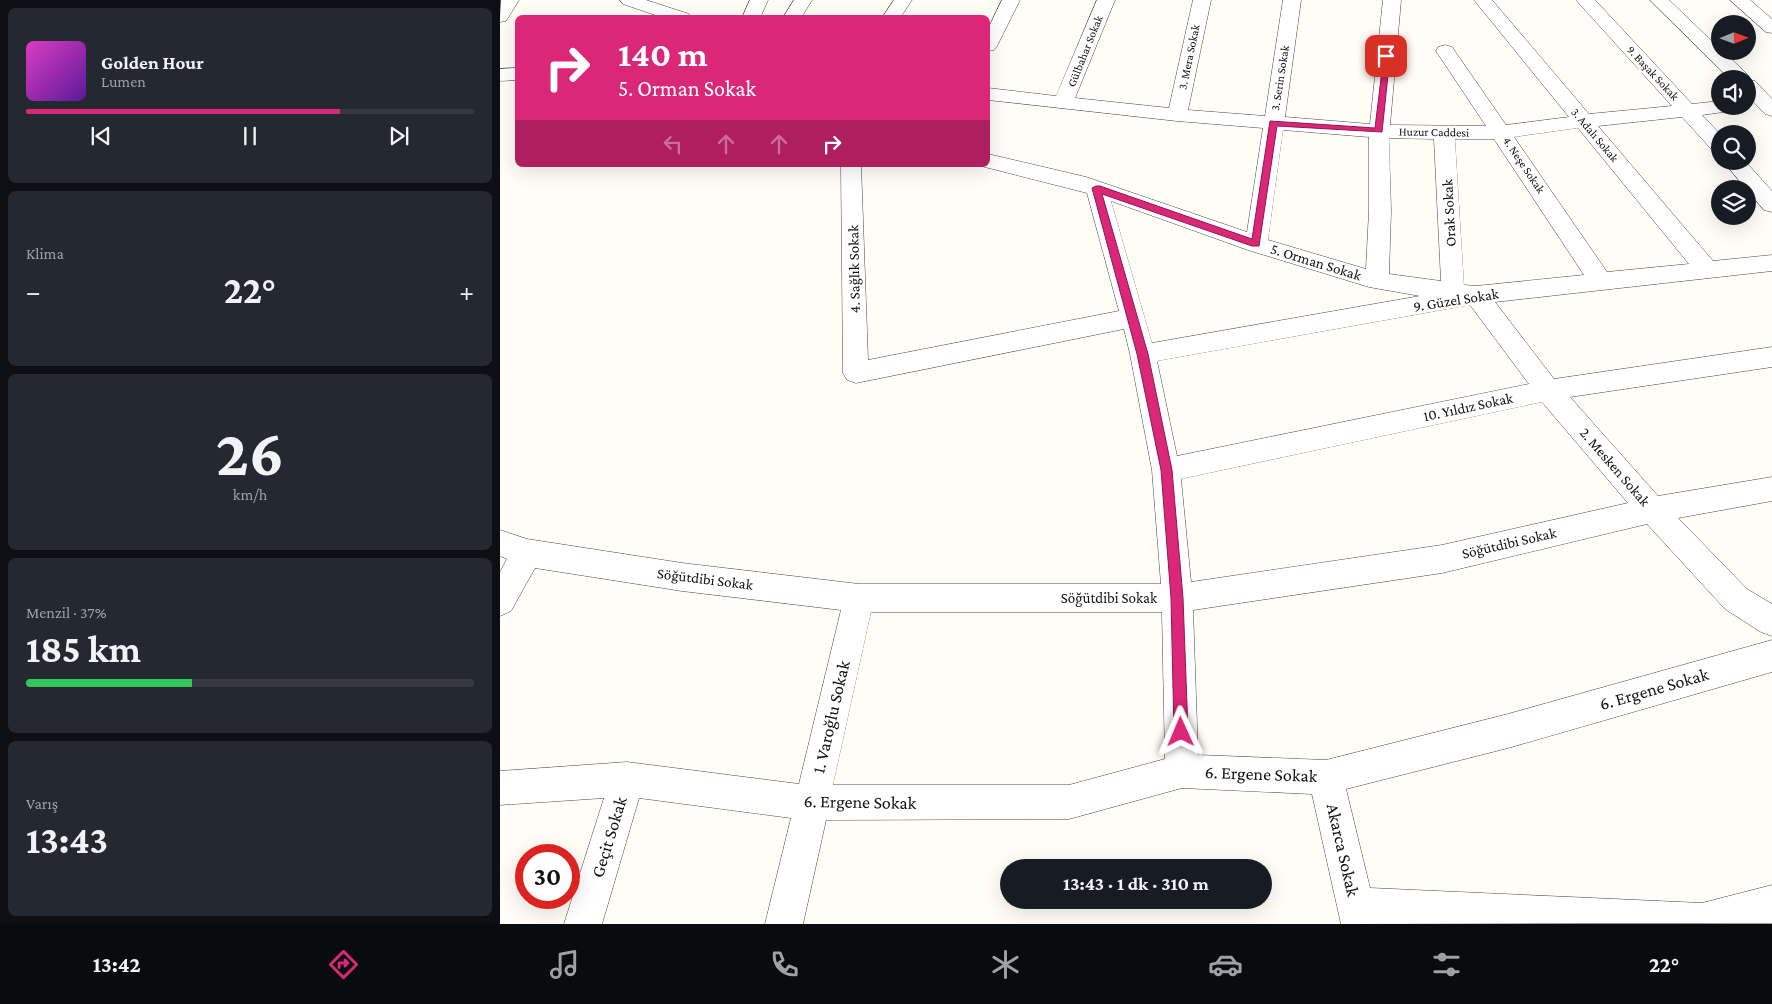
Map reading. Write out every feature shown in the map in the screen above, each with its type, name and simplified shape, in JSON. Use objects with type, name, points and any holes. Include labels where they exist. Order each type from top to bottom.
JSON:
[{"type":"street","points":[[500,17],[510,0]]},
{"type":"street","points":[[629,0],[674,15]]},
{"type":"street","points":[[752,15],[759,0]]},
{"type":"street","points":[[794,15],[804,0]]},
{"type":"street","points":[[893,15],[903,0]]},
{"type":"street","points":[[990,42],[1012,0]]},
{"type":"street","name":"Gülbahar Sokak","points":[[1063,103],[1106,0]]},
{"type":"street","name":"3. Mera Sokak","points":[[1176,115],[1202,0]]},
{"type":"street","name":"3. Serin Sokak","points":[[1256,244],[1292,0]]},
{"type":"street","points":[[1377,281],[1380,211],[1379,131],[1392,0]]},
{"type":"street","name":"3. Adalı Sokak","points":[[1483,0],[1707,270]]},
{"type":"street","name":"9. Başak Sokak","points":[[1585,0],[1711,136]]},
{"type":"street","points":[[1659,0],[1732,70]]},
{"type":"street","points":[[1739,0],[1772,28]]},
{"type":"street","name":"4. Neşe Sokak","points":[[1445,51],[1502,132],[1601,281]]},
{"type":"street","points":[[500,75],[515,74]]},
{"type":"street","name":"Huzur Caddesi","points":[[990,94],[1176,115],[1379,131],[1444,133],[1502,132],[1584,121],[1711,108]]},
{"type":"street","points":[[1756,95],[1764,105]]},
{"type":"street","name":"Orak Sokak","points":[[1444,133],[1465,293]]},
{"type":"street","name":"5. Orman Sokak","points":[[990,161],[1078,182],[1256,244],[1377,281],[1465,293]]},
{"type":"street","name":"4. Sağlık Sokak","points":[[851,167],[856,373],[1133,318]]},
{"type":"street","points":[[1741,170],[1772,205]]},
{"type":"street","points":[[1096,188],[1143,354],[1166,470],[1177,598],[1182,770]]},
{"type":"street","name":"9. Güzel Sokak","points":[[1143,354],[1465,293],[1772,263]]},
{"type":"street","name":"2. Mesken Sokak","points":[[1465,293],[1652,510],[1736,599],[1772,622]]},
{"type":"street","name":"10. Yıldız Sokak","points":[[1166,470],[1548,390],[1772,357]]},
{"type":"street","name":"Söğütdibi Sokak","points":[[513,548],[682,577],[859,598],[1177,598],[1442,559],[1652,510],[1772,489]]},
{"type":"street","points":[[500,601],[513,548]]},
{"type":"street","name":"1. Varoğlu Sokak","points":[[784,924],[859,598]]},
{"type":"street","name":"6. Ergene Sokak","points":[[500,788],[627,779],[811,803],[1069,802],[1182,770],[1326,777],[1508,731],[1772,656]]},
{"type":"street","name":"Akarca Sokak","points":[[1326,777],[1358,915]]},
{"type":"street","name":"Geçit Sokak","points":[[583,924],[627,779]]},
{"type":"street","points":[[1358,915],[1702,922],[1772,904]]},
{"type":"route","points":[[1181,732],[1177,598],[1166,470],[1143,354],[1096,188],[1256,244],[1273,123],[1379,131],[1386,56]]}]
